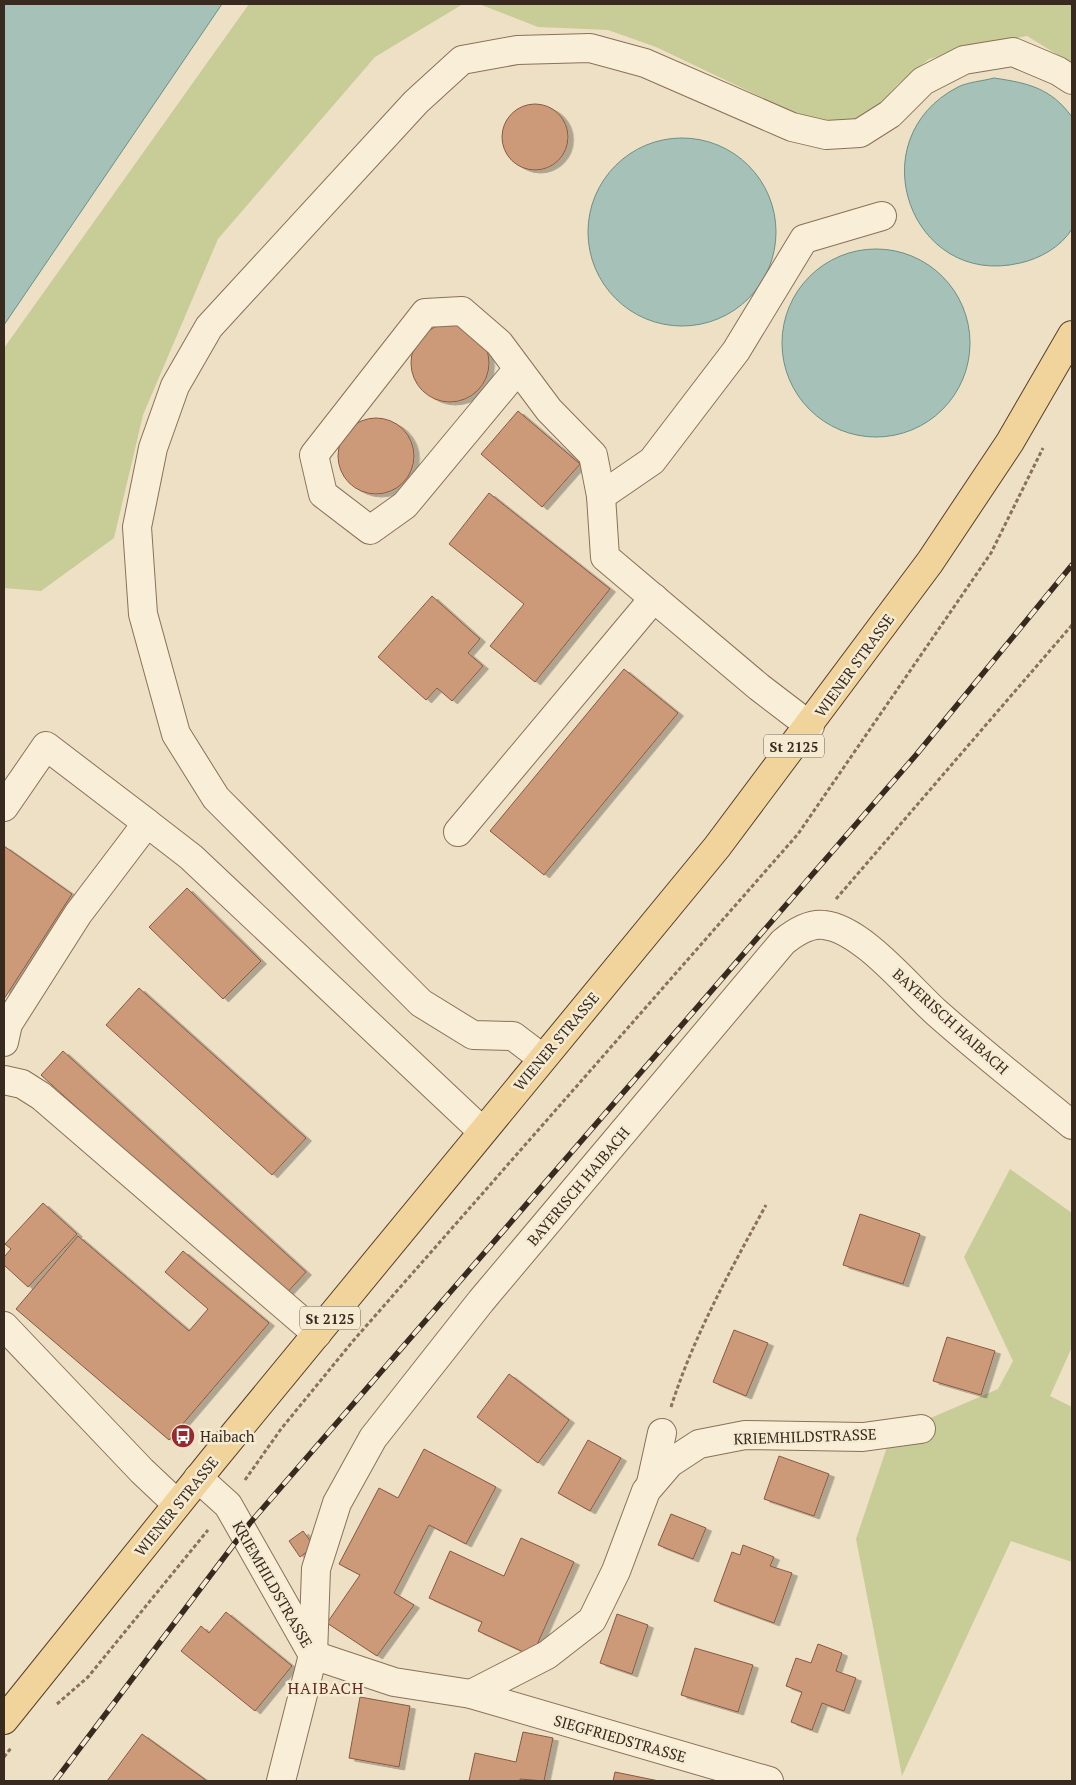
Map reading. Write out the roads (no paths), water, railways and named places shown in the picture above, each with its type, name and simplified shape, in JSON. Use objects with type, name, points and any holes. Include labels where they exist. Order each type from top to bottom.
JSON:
[{"type":"main road","name":"WIENER STRASSE","points":[[10,1732],[177,1504],[717,847],[810,726],[930,562],[1010,442],[1072,335]]},
{"type":"street","points":[[542,1058],[513,1036],[473,1035],[421,1003],[216,798],[176,734],[143,614],[137,527],[153,448],[175,386],[209,327],[416,102],[462,60],[517,50],[590,48],[645,63],[792,127],[826,135],[860,133],[890,114],[923,81],[964,60],[1013,52],[1058,71],[1072,80]]},
{"type":"street","points":[[601,496],[652,461],[736,351],[804,239],[882,216]]},
{"type":"street","points":[[518,369],[405,504],[370,530],[323,494],[314,455],[425,313],[462,311],[499,343],[549,410],[592,455],[601,496],[605,556],[759,687],[810,726]]},
{"type":"street","points":[[458,832],[654,598]]},
{"type":"street","points":[[4,807],[46,746],[191,857],[482,1131]]},
{"type":"street","points":[[4,1042],[8,1024],[78,914],[147,823]]},
{"type":"street","name":"BAYERISCH HAIBACH","points":[[281,1781],[313,1655],[316,1569],[337,1503],[373,1438],[481,1300],[783,942],[793,933],[823,924],[856,938],[877,955],[936,1013],[1072,1125]]},
{"type":"street","points":[[4,1080],[22,1084],[41,1096],[316,1334]]},
{"type":"street","points":[[4,1326],[142,1472],[177,1504]]},
{"type":"street","name":"KRIEMHILDSTRASSE","points":[[198,1478],[228,1504],[313,1655],[394,1682],[471,1694],[547,1655],[592,1620],[616,1571],[646,1491],[670,1463],[699,1444],[745,1435],[863,1437],[921,1429]]},
{"type":"street","points":[[651,1486],[662,1433]]},
{"type":"street","name":"SIEGFRIEDSTRASSE","points":[[471,1694],[768,1781]]},
{"type":"water","points":[[4,4],[222,4],[4,325]]},
{"type":"water","points":[[994,78],[1018,82],[1047,93],[1056,99],[1072,117],[1072,229],[1056,247],[1035,259],[1020,263],[982,265],[950,254],[926,232],[910,204],[904,172],[910,140],[927,111],[958,87]]},
{"type":"water","points":[[682,138],[709,142],[726,149],[748,166],[765,188],[772,205],[776,232],[772,259],[765,276],[748,298],[726,315],[709,322],[682,326],[655,322],[638,315],[616,298],[599,276],[592,259],[588,232],[592,205],[599,188],[616,166],[638,149],[655,142]]},
{"type":"water","points":[[876,249],[912,256],[928,265],[942,277],[954,291],[963,307],[970,343],[963,379],[954,395],[942,409],[928,421],[912,430],[876,437],[840,430],[824,421],[810,409],[798,395],[789,379],[782,343],[789,307],[798,291],[810,277],[824,265],[840,256]]},
{"type":"railway","points":[[55,1781],[250,1523],[916,755],[1072,565]]},
{"type":"place","name":"Haibach","points":[[183,1436]]},
{"type":"district","name":"HAIBACH","points":[[326,1688]]}]
